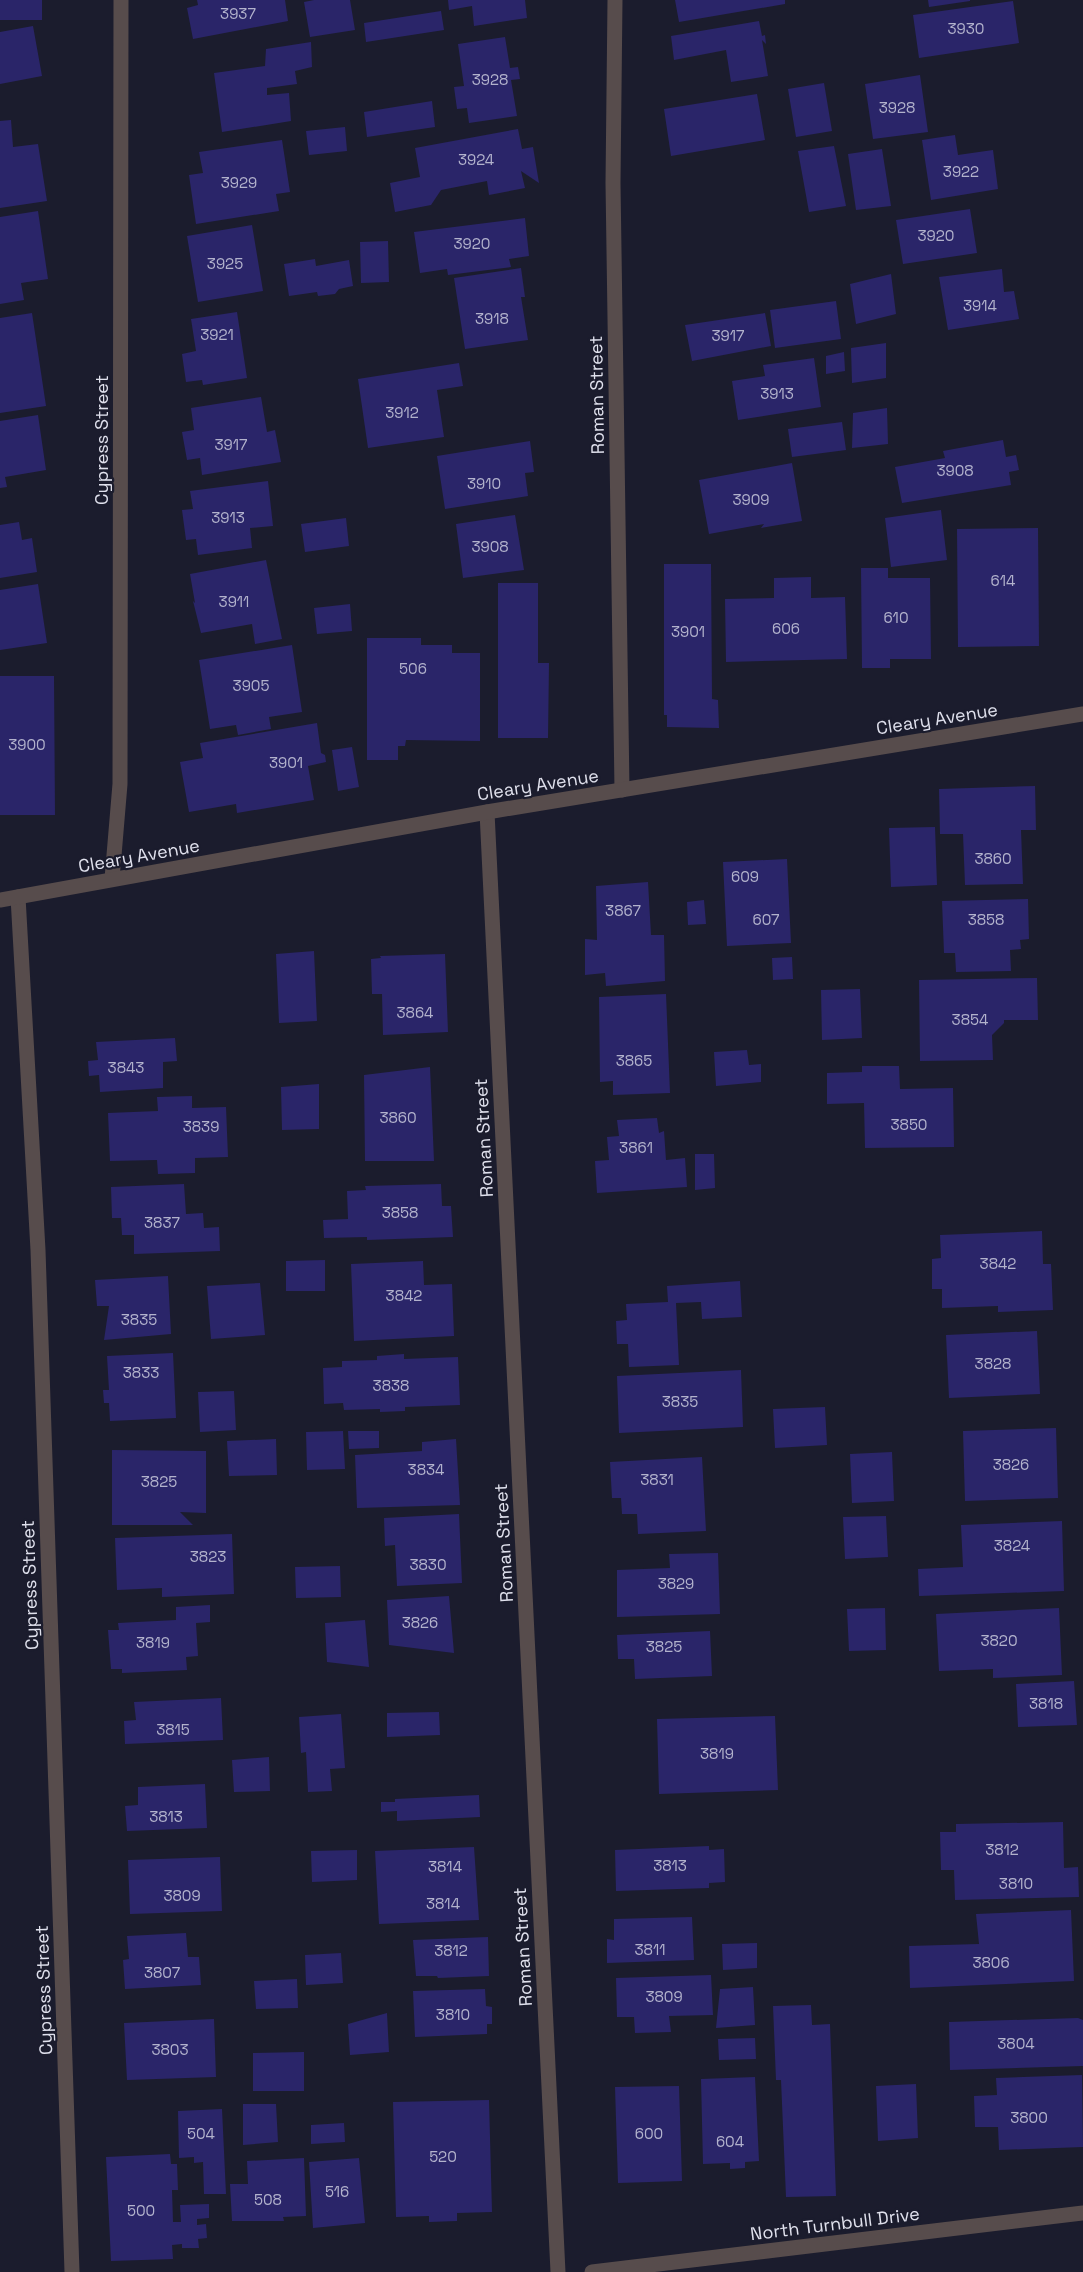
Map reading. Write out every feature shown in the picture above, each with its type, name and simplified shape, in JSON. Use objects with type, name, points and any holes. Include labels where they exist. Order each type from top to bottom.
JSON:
[{"type":"street","name":"Cypress Street","points":[[112,879],[120,784],[121,0]]},
{"type":"street","name":"Roman Street","points":[[615,0],[613,183],[622,790]]},
{"type":"street","name":"Cleary Avenue","points":[[0,900],[487,812],[1083,714]]},
{"type":"street","name":"Roman Street","points":[[487,812],[558,2272]]},
{"type":"street","name":"Cypress Street","points":[[18,897],[38,1250],[72,2272]]},
{"type":"street","name":"North Turnbull Drive","points":[[592,2272],[1083,2213]]},
{"type":"building","points":[[0,0],[42,0],[42,20],[0,20]]},
{"type":"building","points":[[197,0],[285,0],[288,21],[193,39],[187,8],[198,5]]},
{"type":"building","points":[[314,0],[350,0],[355,30],[310,37],[304,2]]},
{"type":"building","points":[[448,0],[525,0],[527,18],[474,26],[472,6],[449,10]]},
{"type":"building","points":[[675,0],[785,0],[785,4],[679,22]]},
{"type":"building","points":[[928,0],[970,0],[970,1],[929,7]]},
{"type":"building","points":[[1013,1],[1019,43],[919,58],[913,15]]},
{"type":"building","points":[[441,11],[444,30],[366,42],[364,23]]},
{"type":"building","points":[[759,21],[762,36],[765,35],[766,44],[762,40],[768,76],[731,82],[726,50],[674,60],[671,36]]},
{"type":"building","points":[[33,26],[42,76],[0,84],[0,32]]},
{"type":"building","points":[[505,37],[510,68],[518,67],[520,79],[511,80],[517,116],[469,123],[467,108],[457,109],[454,87],[464,86],[458,44]]},
{"type":"building","points":[[311,42],[312,67],[295,71],[297,84],[267,88],[267,95],[289,93],[291,121],[222,132],[214,73],[265,66],[266,49]]},
{"type":"building","points":[[920,75],[928,132],[873,139],[865,84]]},
{"type":"building","points":[[824,83],[832,131],[796,137],[788,89]]},
{"type":"building","points":[[757,94],[765,140],[671,156],[664,109]]},
{"type":"building","points":[[432,101],[435,127],[367,137],[364,112]]},
{"type":"building","points":[[11,120],[13,147],[38,144],[47,201],[0,208],[0,121]]},
{"type":"building","points":[[345,127],[347,151],[309,155],[306,131]]},
{"type":"building","points":[[518,129],[522,149],[533,147],[539,183],[521,171],[525,188],[489,195],[487,181],[441,190],[431,205],[395,212],[390,183],[420,177],[415,148]]},
{"type":"building","points":[[955,135],[958,155],[993,150],[998,189],[931,200],[922,140]]},
{"type":"building","points":[[282,140],[290,192],[276,194],[279,211],[196,224],[189,175],[203,173],[199,152]]},
{"type":"building","points":[[834,146],[846,206],[809,212],[798,151]]},
{"type":"building","points":[[882,149],[891,206],[856,210],[848,154]]},
{"type":"building","points":[[970,209],[977,253],[903,264],[896,220]]},
{"type":"building","points":[[38,211],[48,279],[21,283],[24,300],[0,304],[0,217]]},
{"type":"building","points":[[525,218],[529,256],[509,259],[511,267],[448,275],[447,269],[420,273],[414,232]]},
{"type":"building","points":[[252,225],[263,291],[198,302],[187,236]]},
{"type":"building","points":[[388,241],[389,282],[361,283],[360,242]]},
{"type":"building","points":[[315,259],[316,266],[349,260],[353,286],[339,289],[335,294],[318,296],[317,292],[289,296],[284,264]]},
{"type":"building","points":[[521,268],[525,297],[521,297],[528,340],[465,349],[454,278]]},
{"type":"building","points":[[1002,269],[1004,292],[1014,291],[1019,319],[948,330],[939,277]]},
{"type":"building","points":[[891,274],[896,314],[856,324],[850,284]]},
{"type":"building","points":[[836,301],[841,339],[775,348],[770,310]]},
{"type":"building","points":[[237,312],[247,378],[203,385],[202,380],[186,382],[182,354],[196,351],[191,319]]},
{"type":"building","points":[[32,313],[46,406],[0,413],[0,318]]},
{"type":"building","points":[[765,313],[771,346],[692,361],[685,325]]},
{"type":"building","points":[[886,343],[886,378],[852,383],[851,348]]},
{"type":"building","points":[[844,352],[845,371],[826,374],[826,356]]},
{"type":"building","points":[[814,358],[821,407],[738,420],[732,381],[765,376],[763,365]]},
{"type":"building","points":[[459,363],[463,386],[437,390],[444,437],[368,448],[358,379]]},
{"type":"building","points":[[261,397],[267,432],[275,430],[281,462],[202,475],[200,458],[187,460],[182,432],[194,430],[191,408]]},
{"type":"building","points":[[887,408],[888,444],[852,448],[853,413]]},
{"type":"building","points":[[38,415],[46,470],[5,477],[7,487],[0,488],[0,421]]},
{"type":"building","points":[[842,422],[846,450],[792,457],[788,429]]},
{"type":"building","points":[[1003,440],[1006,457],[1016,455],[1019,470],[1009,472],[1011,485],[902,503],[895,467],[945,458],[943,451]]},
{"type":"building","points":[[530,441],[534,472],[525,473],[528,496],[445,509],[437,456]]},
{"type":"building","points":[[792,463],[802,521],[761,528],[764,524],[709,534],[699,480]]},
{"type":"building","points":[[268,481],[273,526],[250,528],[252,548],[198,555],[196,539],[186,540],[182,510],[193,509],[190,491]]},
{"type":"building","points":[[941,510],[947,560],[891,567],[885,518]]},
{"type":"building","points":[[515,515],[524,570],[463,578],[456,524]]},
{"type":"building","points":[[346,518],[349,546],[305,552],[301,524]]},
{"type":"building","points":[[19,522],[22,540],[32,538],[37,572],[0,578],[0,525]]},
{"type":"building","points":[[1038,528],[1039,646],[958,647],[957,529]]},
{"type":"building","points":[[266,560],[282,639],[255,644],[252,624],[201,633],[193,601],[195,603],[190,574]]},
{"type":"building","points":[[664,564],[711,564],[712,699],[718,700],[719,728],[667,727],[667,715],[664,715]]},
{"type":"building","points":[[861,568],[888,568],[888,578],[930,578],[931,659],[890,659],[890,668],[862,668]]},
{"type":"building","points":[[811,577],[811,598],[845,597],[847,659],[726,662],[725,599],[774,598],[774,578]]},
{"type":"building","points":[[498,583],[538,583],[538,663],[549,663],[548,738],[498,738]]},
{"type":"building","points":[[38,584],[47,643],[0,650],[0,590]]},
{"type":"building","points":[[350,604],[352,631],[317,634],[314,608]]},
{"type":"building","points":[[367,638],[421,638],[421,645],[452,645],[452,653],[480,653],[480,741],[406,740],[405,746],[398,746],[398,760],[367,760]]},
{"type":"building","points":[[292,645],[302,712],[269,717],[271,729],[238,735],[236,725],[210,729],[199,660]]},
{"type":"building","points":[[0,676],[54,676],[55,815],[0,815]]},
{"type":"building","points":[[317,723],[321,753],[325,755],[326,762],[308,766],[314,800],[237,813],[236,804],[189,812],[180,762],[203,758],[200,743]]},
{"type":"building","points":[[352,747],[359,787],[338,791],[332,750]]},
{"type":"building","points":[[1035,786],[1036,830],[1021,830],[1023,884],[965,885],[963,834],[940,834],[939,789]]},
{"type":"building","points":[[935,827],[937,885],[891,887],[889,828]]},
{"type":"building","points":[[787,859],[791,943],[727,946],[723,862]]},
{"type":"building","points":[[648,882],[651,935],[664,935],[665,981],[606,986],[605,973],[585,975],[585,939],[597,940],[596,886]]},
{"type":"building","points":[[1028,899],[1029,939],[1020,940],[1021,949],[1010,950],[1011,971],[956,972],[955,953],[944,953],[942,901]]},
{"type":"building","points":[[704,900],[706,924],[688,925],[687,902]]},
{"type":"building","points":[[314,951],[317,1021],[279,1023],[276,954]]},
{"type":"building","points":[[445,954],[448,1032],[383,1035],[382,994],[372,994],[371,959],[381,958],[380,956]]},
{"type":"building","points":[[792,957],[793,979],[773,980],[772,958]]},
{"type":"building","points":[[1037,978],[1038,1020],[1004,1020],[1004,1023],[992,1035],[993,1060],[920,1061],[919,980]]},
{"type":"building","points":[[860,989],[862,1038],[822,1040],[821,990]]},
{"type":"building","points":[[666,994],[670,1093],[613,1095],[613,1081],[600,1082],[599,997]]},
{"type":"building","points":[[175,1038],[177,1061],[163,1062],[163,1088],[100,1092],[99,1075],[89,1076],[88,1061],[98,1060],[96,1042]]},
{"type":"building","points":[[747,1050],[749,1065],[761,1064],[761,1082],[716,1086],[714,1052]]},
{"type":"building","points":[[862,1066],[899,1066],[900,1089],[953,1088],[954,1147],[865,1148],[864,1103],[827,1104],[827,1073],[862,1072]]},
{"type":"building","points":[[430,1067],[434,1161],[365,1161],[364,1075]]},
{"type":"building","points":[[319,1084],[319,1129],[282,1130],[281,1087]]},
{"type":"building","points":[[192,1096],[192,1108],[226,1107],[228,1157],[195,1158],[195,1173],[158,1174],[157,1160],[110,1161],[108,1113],[158,1111],[157,1097]]},
{"type":"building","points":[[657,1118],[659,1133],[664,1131],[666,1160],[685,1158],[687,1187],[597,1193],[595,1161],[609,1160],[607,1137],[619,1136],[617,1120]]},
{"type":"building","points":[[695,1154],[714,1154],[715,1188],[695,1190]]},
{"type":"building","points":[[184,1184],[186,1214],[203,1213],[204,1228],[219,1227],[220,1251],[134,1254],[134,1235],[122,1235],[121,1218],[112,1218],[111,1187]]},
{"type":"building","points":[[441,1184],[442,1206],[451,1206],[453,1237],[367,1240],[367,1237],[324,1238],[323,1220],[348,1219],[347,1191],[366,1190],[365,1186]]},
{"type":"building","points":[[1042,1231],[1043,1264],[1051,1264],[1053,1310],[998,1312],[998,1306],[942,1308],[942,1289],[932,1289],[932,1259],[941,1258],[940,1235]]},
{"type":"building","points":[[325,1260],[325,1291],[286,1291],[286,1261]]},
{"type":"building","points":[[423,1261],[424,1285],[452,1284],[454,1336],[354,1341],[351,1264]]},
{"type":"building","points":[[168,1276],[171,1334],[104,1340],[109,1306],[97,1306],[95,1280]]},
{"type":"building","points":[[740,1281],[742,1317],[702,1319],[701,1302],[676,1303],[679,1365],[629,1367],[628,1344],[617,1344],[616,1321],[627,1320],[626,1304],[668,1302],[667,1286]]},
{"type":"building","points":[[260,1283],[265,1335],[211,1339],[207,1286]]},
{"type":"building","points":[[1037,1331],[1040,1394],[949,1398],[946,1335]]},
{"type":"building","points":[[173,1353],[176,1418],[110,1421],[109,1403],[104,1403],[103,1390],[109,1390],[107,1356]]},
{"type":"building","points":[[404,1354],[404,1359],[458,1357],[460,1405],[405,1407],[405,1411],[380,1412],[380,1409],[344,1410],[343,1403],[324,1404],[323,1368],[342,1367],[342,1361],[377,1360],[377,1356]]},
{"type":"building","points":[[741,1370],[743,1427],[619,1433],[617,1376]]},
{"type":"building","points":[[234,1391],[236,1430],[200,1432],[198,1392]]},
{"type":"building","points":[[825,1407],[827,1445],[775,1448],[773,1409]]},
{"type":"building","points":[[1056,1428],[1058,1498],[965,1501],[963,1431]]},
{"type":"building","points":[[343,1431],[345,1469],[307,1470],[306,1432]]},
{"type":"building","points":[[348,1431],[379,1431],[379,1448],[349,1449]]},
{"type":"building","points":[[276,1439],[277,1475],[229,1476],[227,1441]]},
{"type":"building","points":[[456,1439],[460,1505],[357,1508],[355,1455],[422,1451],[422,1442]]},
{"type":"building","points":[[112,1450],[206,1451],[206,1513],[180,1512],[193,1525],[112,1525]]},
{"type":"building","points":[[892,1452],[894,1501],[852,1503],[850,1454]]},
{"type":"building","points":[[702,1457],[706,1531],[638,1534],[637,1514],[622,1514],[621,1498],[612,1498],[610,1462]]},
{"type":"building","points":[[459,1514],[462,1583],[397,1586],[395,1545],[385,1546],[384,1518]]},
{"type":"building","points":[[886,1516],[888,1557],[845,1559],[843,1517]]},
{"type":"building","points":[[1062,1521],[1064,1591],[919,1596],[918,1569],[963,1567],[961,1525]]},
{"type":"building","points":[[232,1534],[234,1594],[162,1597],[162,1588],[117,1590],[115,1538]]},
{"type":"building","points":[[718,1553],[720,1614],[617,1617],[617,1570],[670,1568],[669,1554]]},
{"type":"building","points":[[340,1566],[341,1597],[296,1598],[295,1567]]},
{"type":"building","points":[[449,1596],[454,1653],[389,1645],[387,1600]]},
{"type":"building","points":[[210,1605],[210,1622],[196,1623],[198,1656],[186,1657],[187,1670],[122,1673],[122,1669],[111,1669],[108,1630],[119,1630],[118,1623],[176,1620],[176,1607]]},
{"type":"building","points":[[885,1608],[886,1650],[849,1651],[847,1609]]},
{"type":"building","points":[[1059,1608],[1062,1675],[993,1678],[993,1669],[939,1671],[936,1614]]},
{"type":"building","points":[[365,1620],[369,1667],[327,1662],[325,1623]]},
{"type":"building","points":[[710,1631],[712,1676],[635,1679],[634,1659],[618,1659],[617,1635]]},
{"type":"building","points":[[1074,1681],[1077,1725],[1018,1727],[1016,1684]]},
{"type":"building","points":[[221,1698],[223,1740],[125,1744],[124,1721],[136,1720],[134,1702]]},
{"type":"building","points":[[439,1712],[440,1735],[387,1737],[387,1713]]},
{"type":"building","points":[[341,1714],[345,1768],[330,1769],[332,1791],[308,1792],[306,1752],[301,1753],[299,1717]]},
{"type":"building","points":[[775,1716],[778,1790],[659,1794],[657,1719]]},
{"type":"building","points":[[269,1757],[270,1791],[234,1792],[232,1760]]},
{"type":"building","points":[[205,1784],[207,1828],[127,1831],[125,1806],[138,1805],[138,1787]]},
{"type":"building","points":[[479,1795],[480,1817],[397,1821],[397,1811],[381,1812],[381,1802],[395,1802],[395,1799]]},
{"type":"building","points":[[1063,1822],[1064,1868],[1078,1867],[1079,1897],[955,1900],[954,1870],[941,1870],[940,1832],[956,1832],[956,1824]]},
{"type":"building","points":[[709,1846],[709,1850],[724,1849],[725,1882],[709,1883],[709,1888],[616,1891],[615,1850]]},
{"type":"building","points":[[474,1847],[479,1920],[379,1924],[375,1851]]},
{"type":"building","points":[[357,1850],[357,1880],[312,1882],[311,1851]]},
{"type":"building","points":[[220,1857],[222,1911],[130,1914],[128,1860]]},
{"type":"building","points":[[1071,1910],[1074,1981],[910,1988],[909,1946],[979,1944],[976,1914]]},
{"type":"building","points":[[692,1917],[694,1960],[607,1963],[607,1939],[614,1940],[614,1919]]},
{"type":"building","points":[[186,1933],[188,1957],[199,1957],[201,1985],[125,1989],[123,1960],[129,1959],[127,1936]]},
{"type":"building","points":[[488,1937],[489,1976],[438,1978],[437,1976],[416,1976],[413,1940]]},
{"type":"building","points":[[757,1943],[757,1968],[723,1970],[722,1944]]},
{"type":"building","points":[[341,1953],[343,1983],[306,1985],[305,1955]]},
{"type":"building","points":[[711,1975],[713,2015],[669,2016],[671,2032],[635,2033],[634,2017],[617,2017],[616,1978]]},
{"type":"building","points":[[297,1979],[298,2008],[256,2009],[254,1981]]},
{"type":"building","points":[[753,1987],[755,2025],[716,2028],[720,1989]]},
{"type":"building","points":[[485,1989],[486,2006],[492,2007],[492,2024],[487,2024],[487,2034],[415,2037],[413,1991]]},
{"type":"building","points":[[811,2005],[812,2025],[830,2024],[836,2196],[786,2197],[781,2080],[776,2080],[773,2006]]},
{"type":"building","points":[[387,2013],[389,2052],[350,2055],[348,2024]]},
{"type":"building","points":[[1078,2018],[1083,2020],[1083,2066],[950,2070],[949,2022]]},
{"type":"building","points":[[214,2019],[216,2077],[127,2080],[124,2023]]},
{"type":"building","points":[[755,2038],[756,2059],[719,2060],[718,2039]]},
{"type":"building","points":[[304,2052],[304,2091],[253,2091],[253,2053]]},
{"type":"building","points":[[1082,2075],[1083,2147],[999,2150],[998,2127],[975,2127],[974,2096],[997,2095],[996,2078]]},
{"type":"building","points":[[755,2077],[759,2161],[745,2162],[745,2168],[730,2169],[730,2163],[703,2164],[701,2079]]},
{"type":"building","points":[[916,2084],[918,2138],[878,2141],[876,2086]]},
{"type":"building","points":[[679,2086],[682,2181],[618,2183],[615,2087]]},
{"type":"building","points":[[489,2100],[492,2212],[457,2213],[457,2221],[429,2222],[429,2216],[396,2217],[393,2102]]},
{"type":"building","points":[[243,2104],[276,2104],[278,2142],[243,2145]]},
{"type":"building","points":[[222,2109],[226,2194],[204,2194],[203,2162],[194,2163],[194,2157],[179,2158],[178,2111]]},
{"type":"building","points":[[344,2123],[345,2142],[311,2144],[311,2125]]},
{"type":"building","points":[[170,2154],[171,2164],[177,2164],[178,2190],[172,2190],[173,2222],[181,2222],[180,2205],[209,2204],[209,2218],[197,2219],[197,2225],[206,2224],[207,2238],[198,2239],[199,2248],[182,2248],[182,2244],[172,2245],[173,2259],[111,2261],[106,2157]]},
{"type":"building","points":[[304,2158],[306,2216],[283,2217],[284,2221],[232,2221],[230,2184],[248,2184],[247,2161]]},
{"type":"building","points":[[359,2158],[365,2223],[313,2228],[309,2162]]}]
